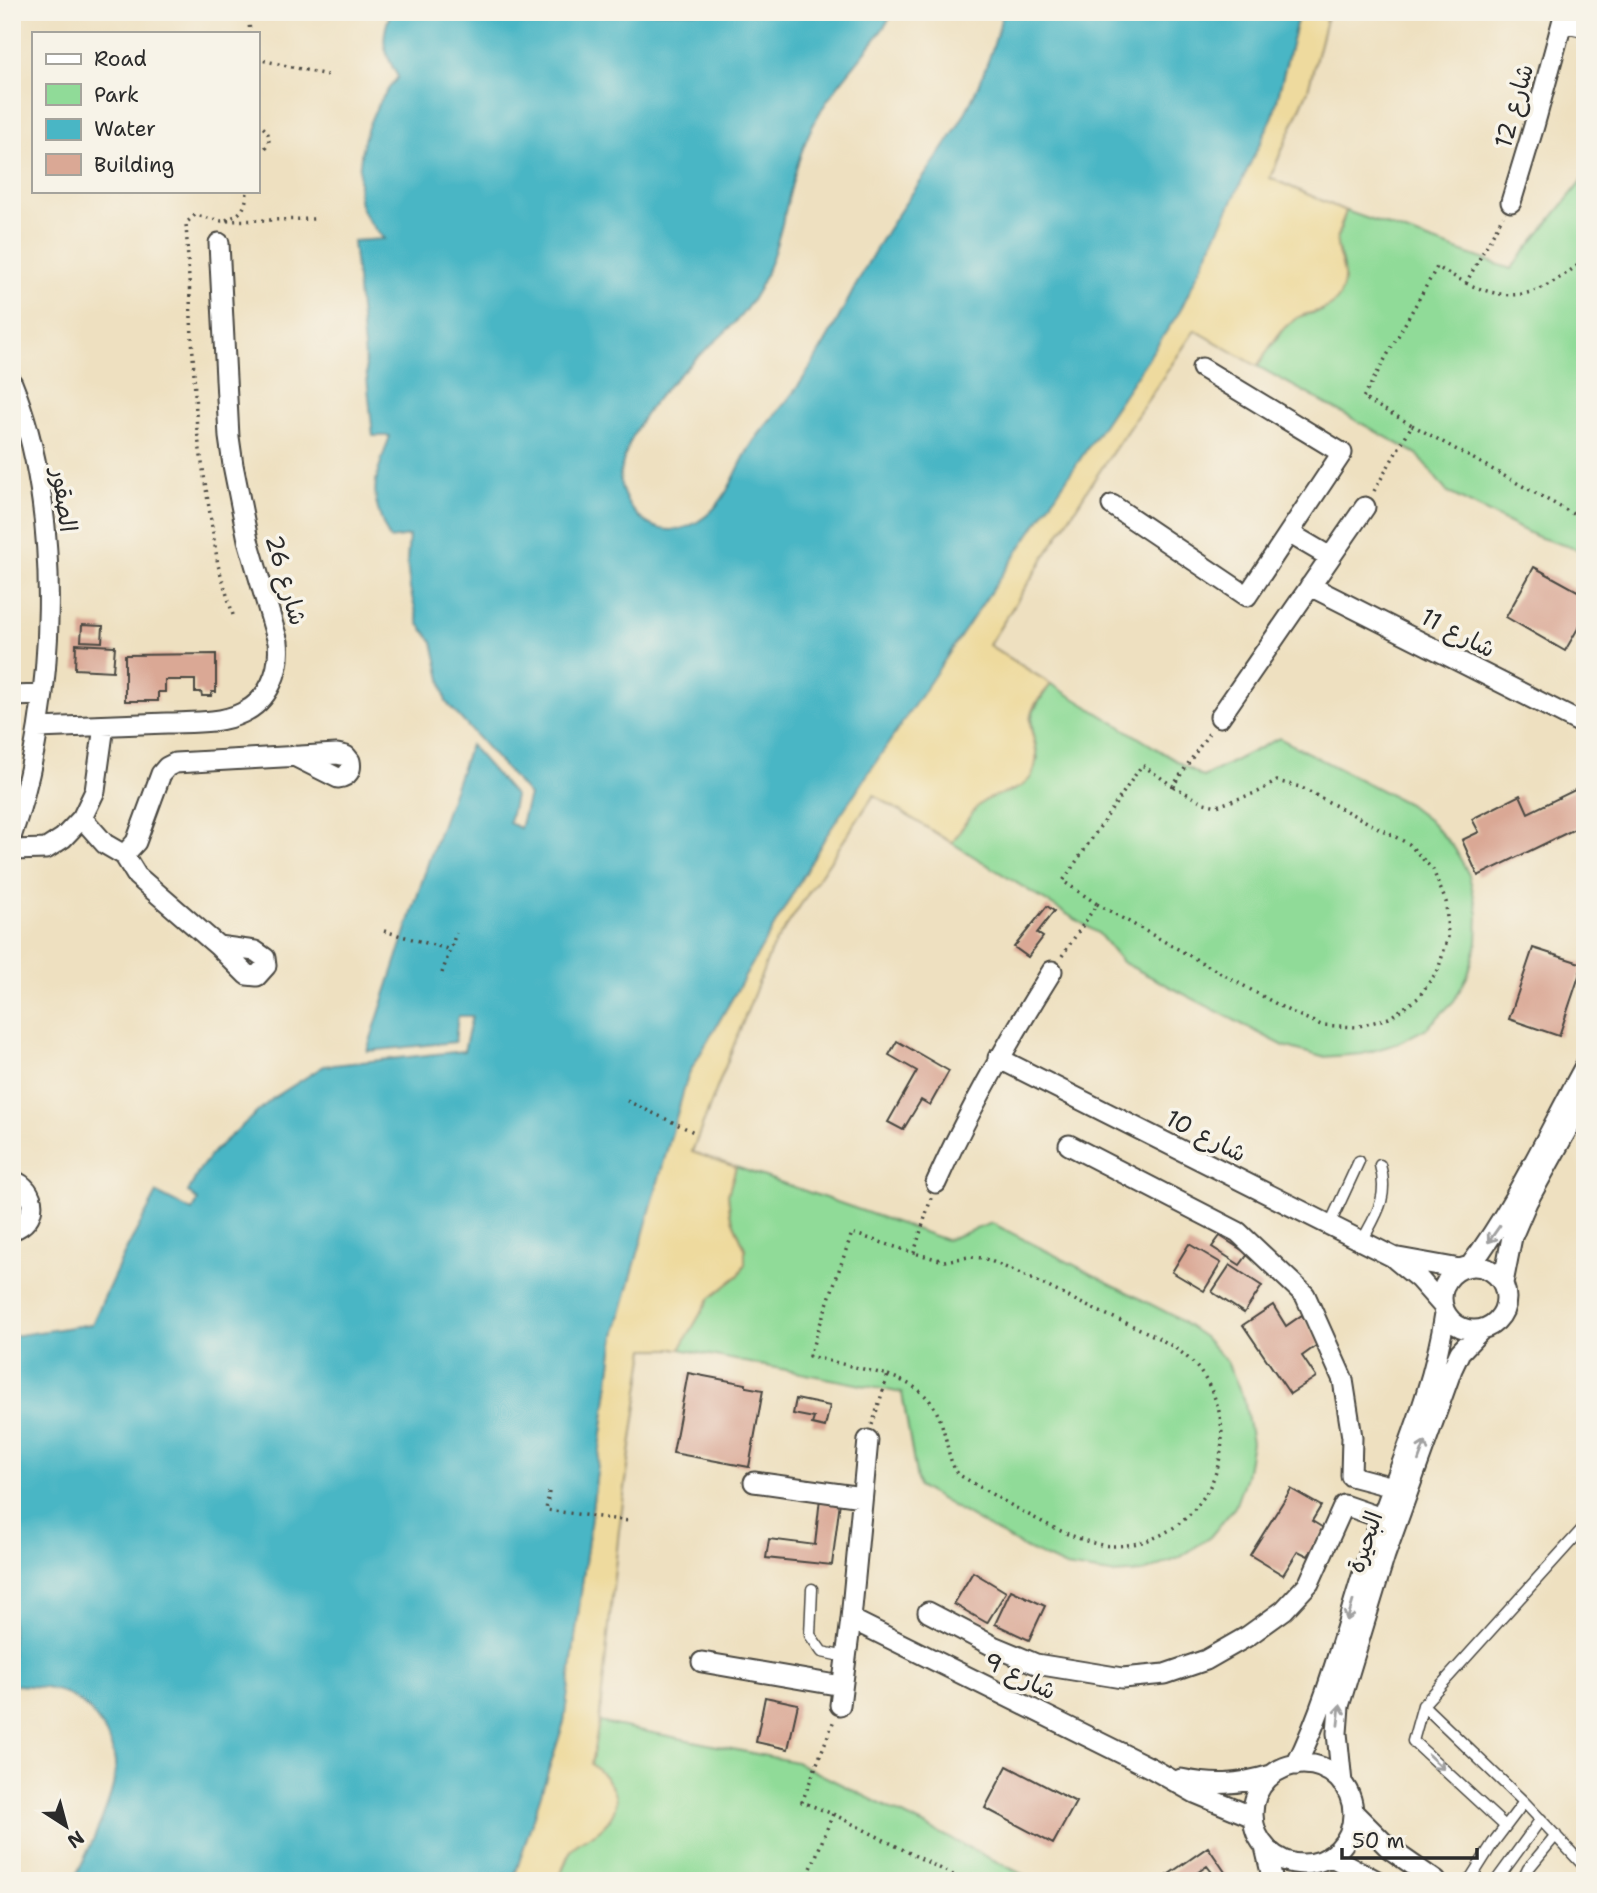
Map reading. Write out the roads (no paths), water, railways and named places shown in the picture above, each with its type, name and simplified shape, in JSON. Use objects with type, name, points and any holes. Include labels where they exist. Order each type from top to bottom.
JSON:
[{"type":"street","name":"شارع 12","points":[[1511,202],[1564,17],[1585,27]]},
{"type":"street","name":"شارع 26","points":[[38,728],[229,718],[242,713],[261,699],[275,676],[278,642],[248,540],[229,437],[219,243]]},
{"type":"street","points":[[1112,505],[1247,596],[1342,453],[1202,368]]},
{"type":"street","name":"الصقور","points":[[12,383],[33,453],[45,536],[48,594],[43,695],[38,728],[12,834]]},
{"type":"street","points":[[1220,717],[1365,507]]},
{"type":"street","points":[[1289,533],[1330,557]]},
{"type":"street","name":"شارع 11","points":[[1310,586],[1585,725]]},
{"type":"street","points":[[12,696],[43,695]]},
{"type":"street","points":[[12,850],[46,849],[73,830],[82,818],[95,791],[104,726]]},
{"type":"street","points":[[124,855],[136,842],[161,774],[167,766],[175,763],[294,755]]},
{"type":"street","points":[[82,818],[106,844],[124,855],[137,876],[218,946]]},
{"type":"street","points":[[936,1183],[962,1123],[998,1058],[1052,971]]},
{"type":"street","name":"شارع 10","points":[[998,1058],[1393,1257],[1419,1279],[1443,1309]]},
{"type":"street","points":[[1585,1066],[1504,1218],[1465,1267],[1446,1282],[1442,1291],[1443,1309],[1460,1328],[1481,1330],[1496,1322],[1502,1314],[1506,1298],[1503,1283],[1512,1237],[1527,1202],[1585,1097]]},
{"type":"street","points":[[928,1612],[993,1646],[1036,1664],[1122,1678],[1165,1674],[1206,1660],[1248,1636],[1284,1610],[1309,1583],[1344,1506],[1351,1476],[1352,1437],[1343,1380],[1305,1295],[1238,1232],[1069,1145]]},
{"type":"street","points":[[12,1180],[26,1187],[33,1204],[29,1219],[24,1225],[12,1230]]},
{"type":"street","name":"شارع 10","points":[[1393,1257],[1465,1267]]},
{"type":"street","points":[[1465,1267],[1489,1269],[1503,1283]]},
{"type":"street","name":"البحيرة","points":[[1296,1765],[1323,1702],[1400,1489],[1436,1364],[1443,1309]]},
{"type":"street","name":"البحيرة","points":[[1400,1489],[1460,1352],[1481,1330]]},
{"type":"street","points":[[702,1662],[841,1696],[868,1440]]},
{"type":"street","points":[[1351,1476],[1400,1489]]},
{"type":"street","points":[[754,1482],[862,1497]]},
{"type":"street","points":[[1344,1506],[1389,1521]]},
{"type":"street","name":"البحيرة","points":[[1342,1783],[1337,1733],[1339,1706],[1389,1521]]},
{"type":"street","name":"شارع 9","points":[[851,1619],[1167,1776],[1195,1793],[1253,1817]]},
{"type":"street","points":[[1301,1881],[1323,1859],[1347,1837],[1353,1812],[1342,1783],[1324,1769],[1310,1765],[1283,1768],[1271,1775],[1257,1794],[1253,1817],[1256,1833],[1272,1854],[1298,1864],[1323,1859],[1374,1879],[1390,1849]]},
{"type":"street","name":"شارع 9","points":[[1167,1776],[1213,1785],[1241,1783],[1271,1775]]},
{"type":"street","points":[[1353,1812],[1390,1849],[1436,1881]]},
{"type":"street","points":[[1265,1847],[1273,1881]]},
{"type":"lane","points":[[1329,1226],[1359,1161]]},
{"type":"lane","points":[[1362,1241],[1383,1196],[1385,1183],[1380,1165]]},
{"type":"lane","points":[[1505,1826],[1413,1741],[1423,1705],[1585,1526]]},
{"type":"lane","points":[[812,1589],[810,1635],[822,1652],[846,1657]]},
{"type":"lane","points":[[1423,1705],[1524,1802],[1585,1867]]},
{"type":"lane","points":[[1469,1881],[1524,1802]]},
{"type":"lane","points":[[1496,1881],[1541,1819]]},
{"type":"lane","points":[[1522,1881],[1528,1869],[1556,1835]]},
{"type":"water","points":[[391,12],[894,12],[831,95],[813,125],[795,172],[768,269],[757,291],[736,321],[663,392],[630,442],[620,474],[625,497],[634,512],[643,520],[652,526],[673,530],[695,523],[714,509],[754,440],[804,377],[876,249],[964,116],[984,72],[1003,12],[1299,12],[1273,116],[1180,311],[826,836],[688,1075],[615,1335],[564,1722],[513,1881],[73,1881],[103,1815],[115,1776],[115,1766],[106,1734],[88,1709],[78,1701],[55,1690],[12,1685],[12,1336],[92,1324],[125,1252],[157,1193],[192,1211],[198,1201],[188,1192],[200,1169],[214,1151],[272,1099],[324,1066],[464,1051],[472,1016],[458,1016],[455,1042],[367,1051],[428,863],[470,745],[515,796],[509,823],[520,828],[529,795],[446,702],[433,642],[419,624],[410,589],[407,562],[409,536],[390,539],[376,499],[377,477],[390,436],[373,436],[353,241],[384,239],[362,209],[359,182],[361,153],[368,126],[398,77],[389,60],[384,39]]}]
